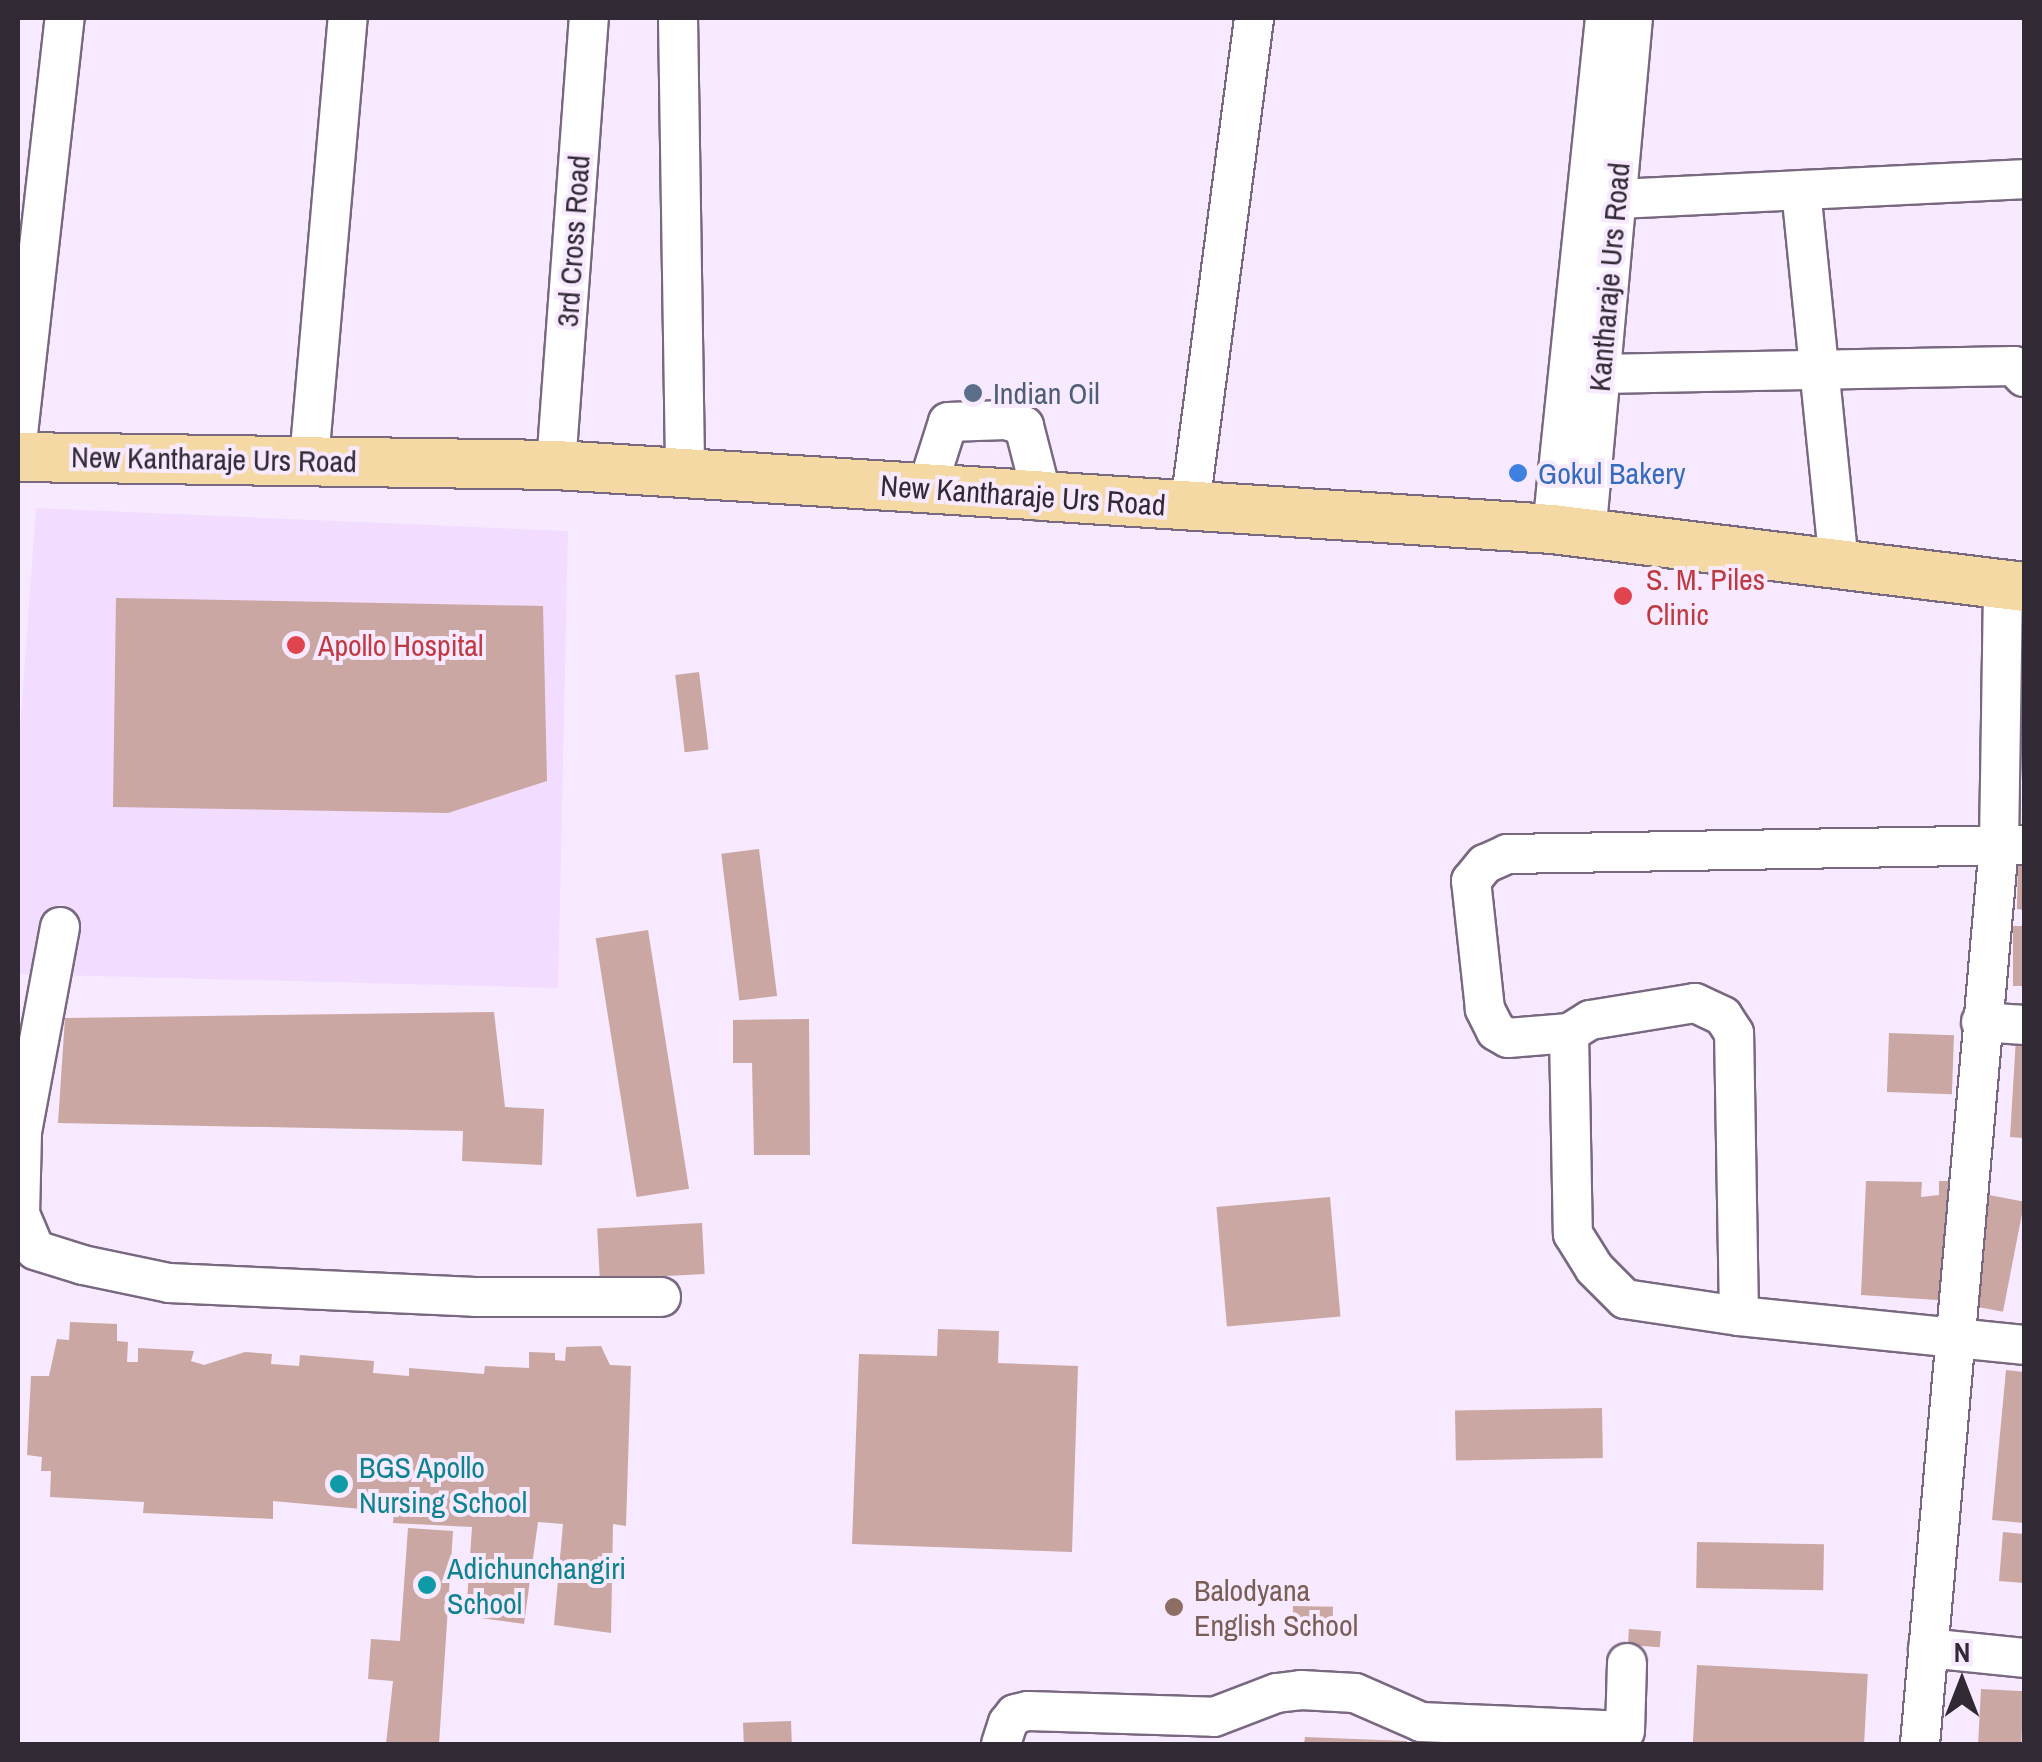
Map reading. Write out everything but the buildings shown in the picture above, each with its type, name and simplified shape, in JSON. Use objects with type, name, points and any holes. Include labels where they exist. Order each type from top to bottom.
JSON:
[{"type":"main road","name":"New Kantharaje Urs Road","points":[[18,457],[556,465],[927,488],[1569,533],[2014,586]]},
{"type":"street","points":[[18,434],[65,18]]},
{"type":"street","points":[[310,460],[348,18]]},
{"type":"street","name":"3rd Cross Road","points":[[556,465],[589,18]]},
{"type":"street","points":[[678,18],[685,473]]},
{"type":"street","points":[[1190,506],[1254,18]]},
{"type":"street","name":"Kantharaje Urs Road","points":[[1569,533],[1605,18]]},
{"type":"street","name":"Kantharaje Urs Road","points":[[1569,533],[1600,374],[1633,18]]},
{"type":"street","points":[[1616,199],[2024,178]]},
{"type":"street","points":[[1801,190],[1839,566]]},
{"type":"street","points":[[1600,374],[2014,366],[2024,377]]},
{"type":"street","points":[[927,488],[948,422],[1006,420],[1024,426],[1042,496]]},
{"type":"street","points":[[1920,1744],[1980,1022],[2011,845],[2014,586]]},
{"type":"street","points":[[1739,1316],[1734,1033],[1723,1016],[1695,1003],[1590,1020],[1568,1033],[1508,1038],[1496,1031],[1485,1009],[1471,881],[1485,864],[1507,854],[2011,845]]},
{"type":"street","points":[[60,927],[25,1064],[20,1214],[34,1250],[169,1283],[475,1297],[661,1297]]},
{"type":"street","points":[[1980,1022],[2024,1026]]},
{"type":"street","points":[[1568,1033],[1574,1234],[1594,1268],[1625,1299],[1739,1316],[2024,1344]]},
{"type":"street","points":[[1928,1648],[2024,1658]]},
{"type":"street","points":[[1001,1744],[1015,1714],[1028,1711],[1214,1716],[1277,1694],[1301,1690],[1355,1693],[1421,1722],[1625,1738],[1627,1663]]},
{"type":"shaded area","name":"Apollo Hospital","points":[[36,508],[568,531],[558,988],[18,974],[18,759]]},
{"type":"place","name":"Indian Oil","points":[[973,393]]},
{"type":"place","name":"Gokul Bakery","points":[[1518,473]]},
{"type":"place","name":"S. M. Piles Clinic","points":[[1623,596]]},
{"type":"place","name":"Apollo Hospital","points":[[296,645]]},
{"type":"place","name":"BGS Apollo Nursing School","points":[[339,1484]]},
{"type":"place","name":"Adichunchangiri School","points":[[427,1585]]},
{"type":"place","name":"Balodyana English School","points":[[1174,1607]]}]
